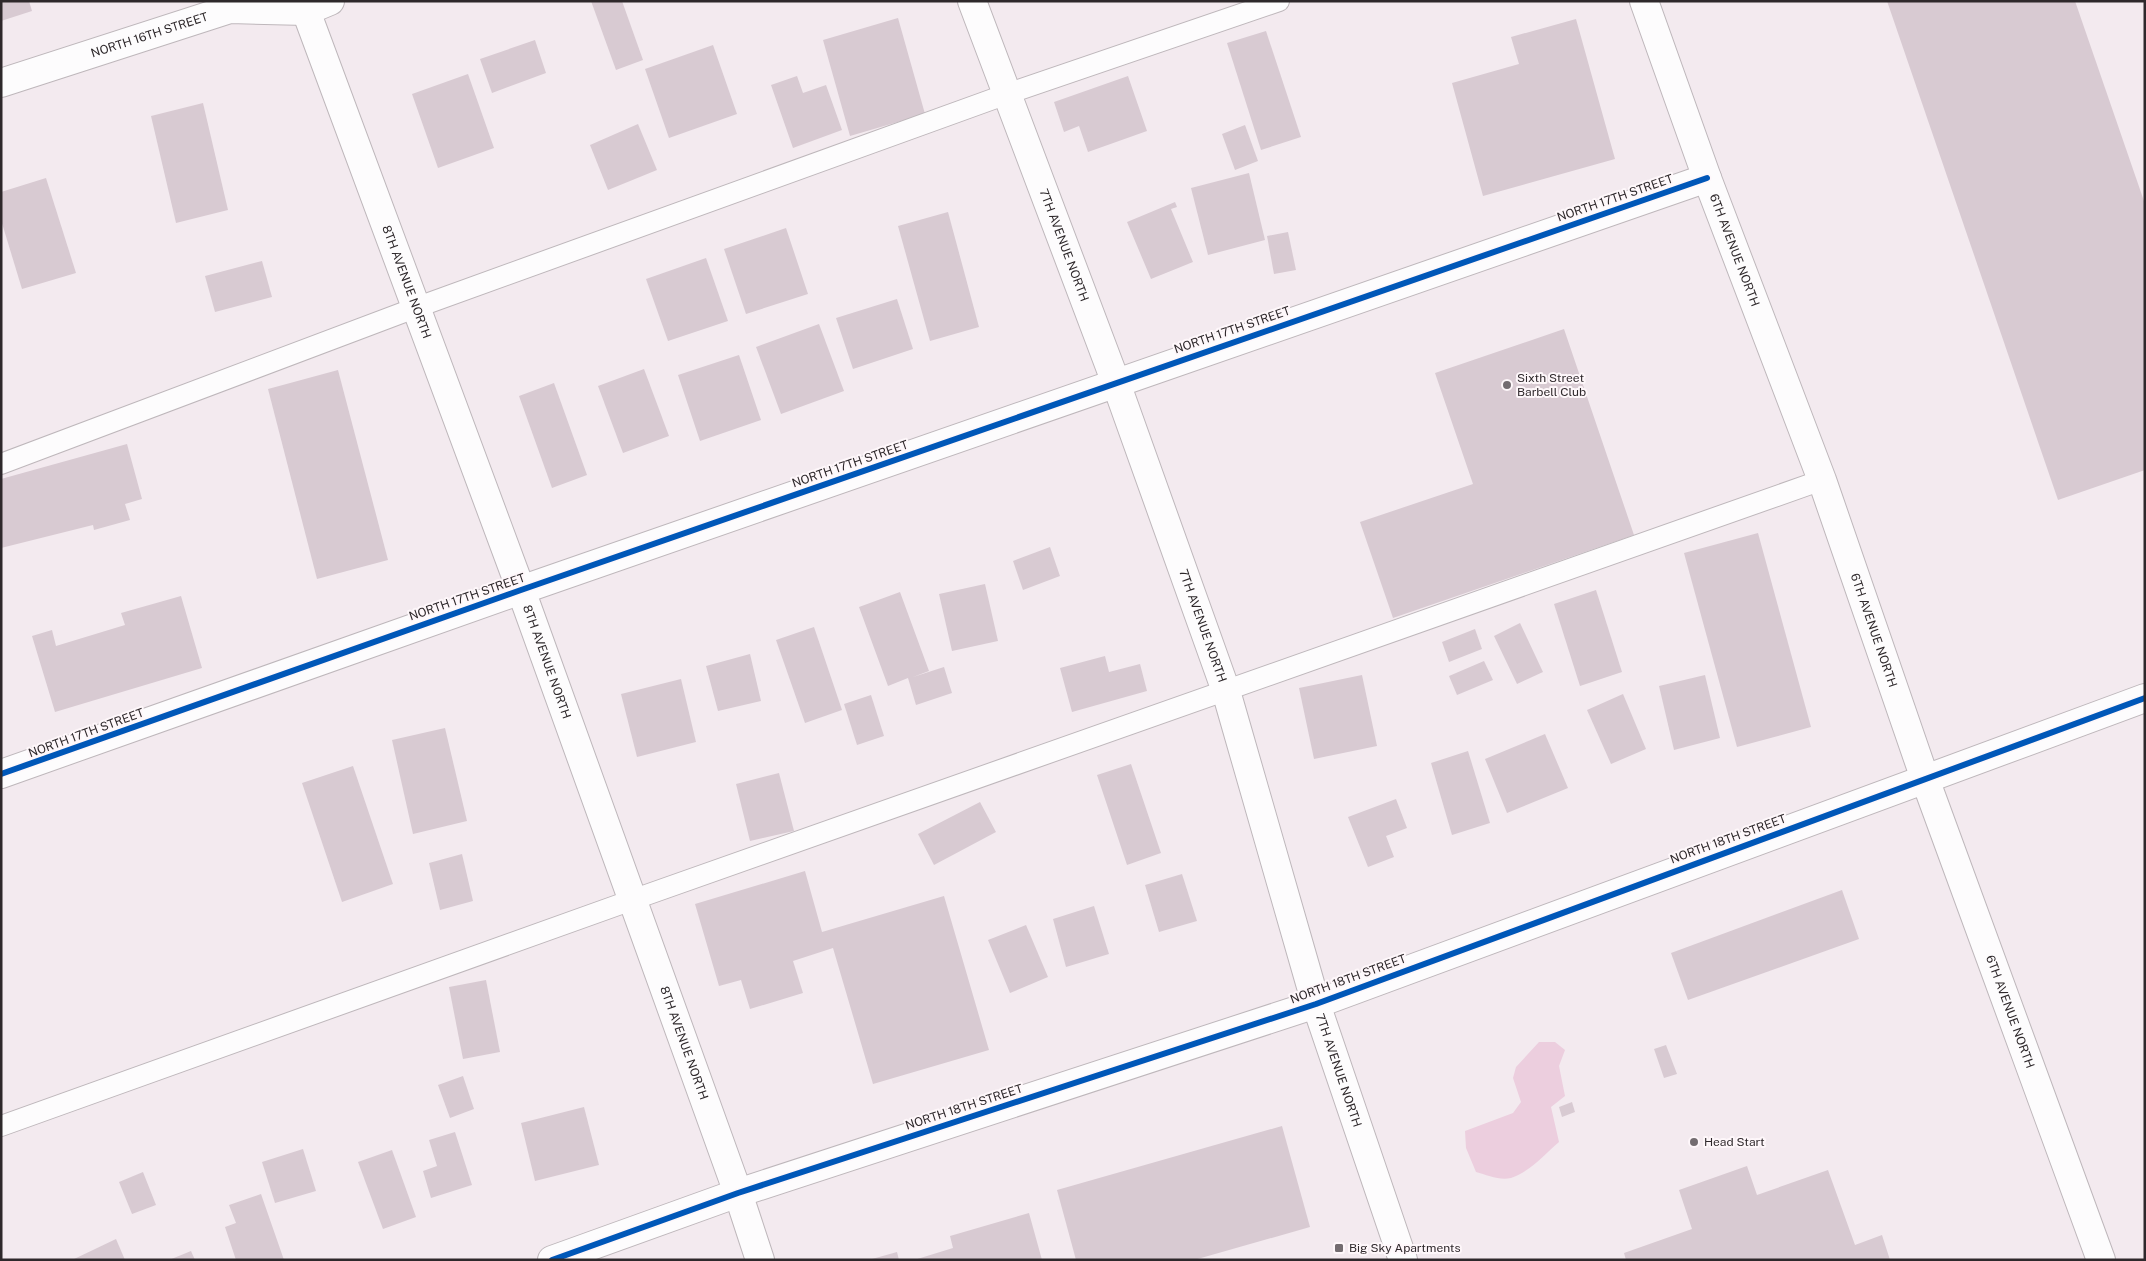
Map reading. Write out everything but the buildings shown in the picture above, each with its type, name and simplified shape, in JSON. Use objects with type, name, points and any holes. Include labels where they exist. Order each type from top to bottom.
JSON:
[{"type":"street","name":"7TH AVENUE NORTH","points":[[972,1],[1116,383],[1226,691],[1316,1004],[1403,1260]]},
{"type":"street","name":"6TH AVENUE NORTH","points":[[1644,1],[1707,178],[1822,480],[1925,778],[2101,1260]]},
{"type":"street","name":"NORTH 16TH STREET","points":[[1,83],[230,9],[318,6]]},
{"type":"street","name":"8TH AVENUE NORTH","points":[[318,6],[415,308],[521,590],[760,1260]]},
{"type":"street","name":"NORTH 17TH STREET","points":[[1,774],[521,590],[1707,178]]},
{"type":"street","name":"NORTH 18TH STREET","points":[[552,1260],[738,1194],[1316,1004],[2145,698]]},
{"type":"lane","points":[[1,464],[415,308],[1007,94],[1279,1]]},
{"type":"lane","points":[[1,1126],[632,900],[1822,480]]},
{"type":"shaded area","points":[[1539,1042],[1555,1042],[1565,1050],[1559,1066],[1565,1096],[1551,1107],[1559,1142],[1525,1172],[1511,1178],[1498,1178],[1476,1172],[1466,1148],[1465,1131],[1513,1113],[1521,1102],[1513,1078],[1516,1067]]},
{"type":"cycle path","points":[[1,774],[521,590],[1707,178]]},
{"type":"cycle path","points":[[552,1260],[738,1193],[1316,1004],[2145,698]]},
{"type":"place","name":"Sixth Street Barbell Club","points":[[1507,385]]},
{"type":"place","name":"Head Start","points":[[1694,1142]]},
{"type":"place","name":"Big Sky Apartments","points":[[1339,1248]]}]
